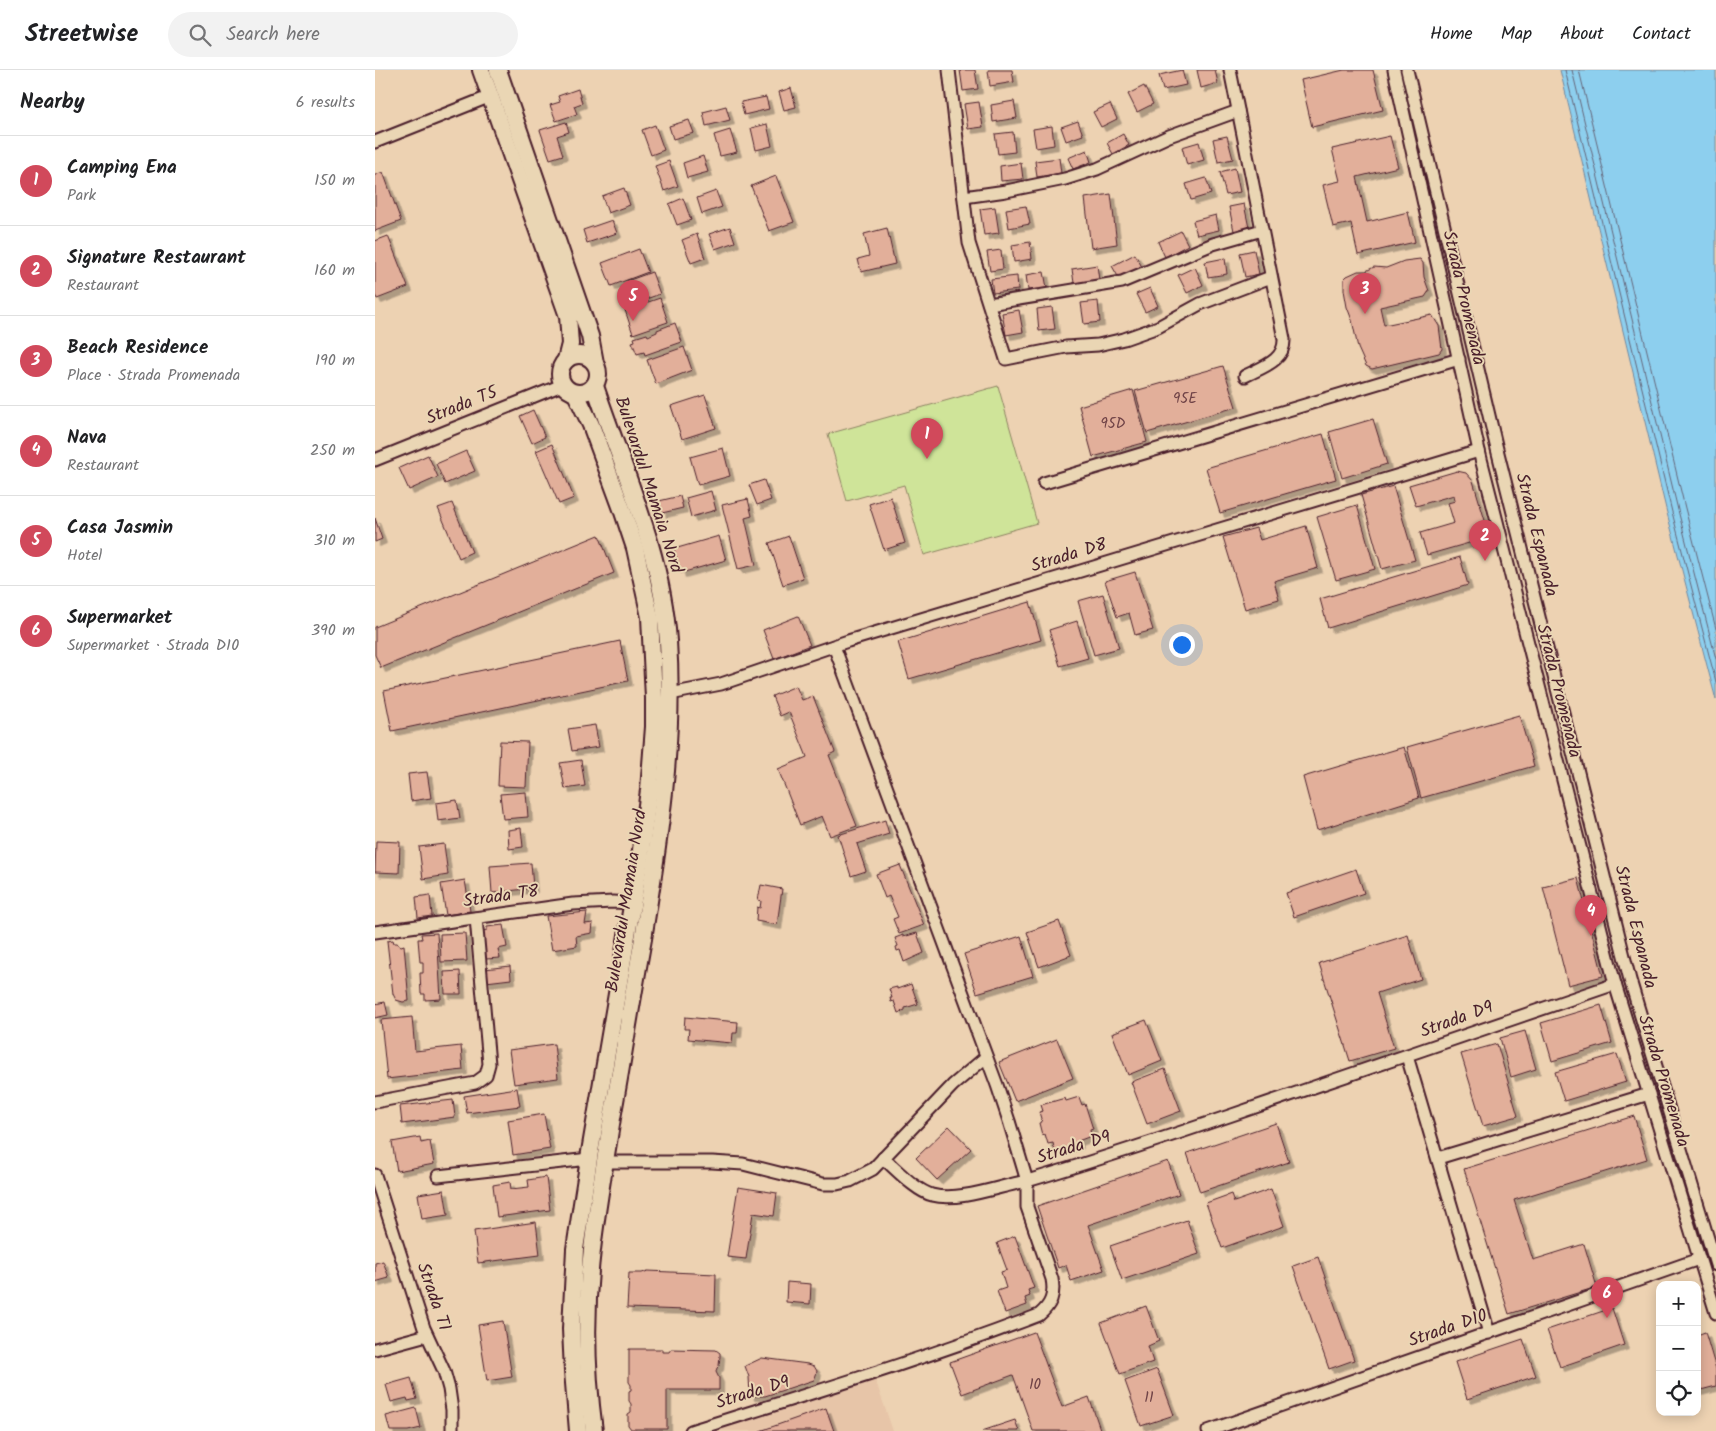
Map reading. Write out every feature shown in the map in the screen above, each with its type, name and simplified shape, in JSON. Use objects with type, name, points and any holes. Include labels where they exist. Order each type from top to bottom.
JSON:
[{"type":"main road","points":[[481,70],[568,316],[570,332],[566,360]]},
{"type":"main road","points":[[498,70],[590,336],[598,373],[595,386],[590,391],[576,394],[567,390],[562,385],[559,376],[560,370],[571,356],[581,355],[595,363]]},
{"type":"main road","name":"Bulevardul Mamaia Nord","points":[[578,1431],[573,1371],[575,1249],[597,1160],[656,857],[669,746],[670,694],[666,615],[650,543],[595,386]]},
{"type":"main road","name":"Bulevardul Mamaia Nord","points":[[576,394],[591,424],[635,548],[649,617],[654,676],[654,728],[649,790],[597,1160],[589,1284],[589,1371],[595,1431]]},
{"type":"street","points":[[949,70],[969,243],[1006,359],[1066,347],[1098,345],[1124,339],[1158,327],[1200,304],[1271,277]]},
{"type":"street","points":[[1230,70],[1284,346],[1277,360],[1245,376]]},
{"type":"street","name":"Strada Promenada","points":[[1393,70],[1479,451],[1615,984],[1716,1313]]},
{"type":"street","name":"Strada Espanada","points":[[1407,70],[1496,445],[1627,970],[1716,1265]]},
{"type":"street","points":[[375,142],[491,96]]},
{"type":"street","points":[[964,197],[1065,180],[1097,169],[1169,136],[1238,111]]},
{"type":"street","points":[[989,304],[1122,282],[1213,244],[1262,230]]},
{"type":"street","points":[[1044,484],[1459,359]]},
{"type":"street","name":"Strada T5","points":[[375,460],[562,385]]},
{"type":"street","name":"Strada D8","points":[[670,694],[721,684],[834,646],[1479,451]]},
{"type":"street","points":[[834,646],[986,1057],[1009,1121],[1027,1181],[953,1197],[931,1195],[915,1185],[883,1158]]},
{"type":"street","name":"Strada T8","points":[[375,932],[573,904],[633,903]]},
{"type":"street","points":[[375,1102],[475,1083],[487,1075],[489,1064],[476,918]]},
{"type":"street","name":"Strada D9","points":[[691,1431],[890,1368],[1039,1316],[1046,1310],[1054,1290],[1027,1207],[1027,1181],[1107,1157],[1615,984]]},
{"type":"street","points":[[1407,1056],[1489,1333]]},
{"type":"street","points":[[438,1176],[597,1160],[712,1162],[743,1164],[823,1184],[837,1184],[850,1181],[873,1169],[953,1085],[986,1057]]},
{"type":"street","points":[[1438,1158],[1649,1094]]},
{"type":"street","name":"Strada T1","points":[[375,1175],[427,1335],[444,1371],[449,1389],[453,1431]]},
{"type":"street","name":"Strada D10","points":[[1208,1431],[1699,1259]]},
{"type":"street","points":[[375,1349],[427,1335]]},
{"type":"shaded area","points":[[874,1376],[893,1431],[709,1431]]},
{"type":"green space","points":[[998,386],[1037,523],[924,555],[904,485],[847,501],[828,434]]},
{"type":"water","points":[[1560,70],[1716,70],[1716,700],[1667,513]]},
{"type":"building","points":[[960,70],[975,70],[978,89],[963,91]]},
{"type":"building","points":[[988,70],[1012,70],[1014,82],[990,86]]},
{"type":"building","points":[[1182,70],[1186,85],[1163,90],[1159,75]]},
{"type":"building","points":[[1197,70],[1215,70],[1218,83],[1201,88]]},
{"type":"building","points":[[1344,70],[1373,70],[1383,110],[1312,127],[1301,80]]},
{"type":"building","points":[[1144,86],[1153,104],[1137,112],[1128,94]]},
{"type":"building","points":[[791,88],[796,107],[784,110],[779,92]]},
{"type":"building","points":[[578,89],[582,103],[574,106],[577,114],[556,121],[550,105],[560,102],[558,96]]},
{"type":"building","points":[[766,97],[769,109],[744,115],[741,102]]},
{"type":"building","points":[[1014,101],[1017,118],[993,122],[991,105]]},
{"type":"building","points":[[979,102],[983,127],[968,129],[964,104]]},
{"type":"building","points":[[1110,104],[1117,119],[1101,127],[1093,112]]},
{"type":"building","points":[[726,106],[730,120],[706,126],[703,112]]},
{"type":"building","points":[[689,120],[694,133],[673,139],[669,126]]},
{"type":"building","points":[[1078,121],[1083,135],[1066,141],[1061,127]]},
{"type":"building","points":[[566,122],[569,132],[557,136],[563,155],[550,159],[540,130]]},
{"type":"building","points":[[767,124],[772,146],[756,150],[751,128]]},
{"type":"building","points":[[655,125],[664,150],[651,155],[642,130]]},
{"type":"building","points":[[1052,126],[1054,145],[1036,148],[1033,129]]},
{"type":"building","points":[[730,130],[737,152],[720,156],[714,135]]},
{"type":"building","points":[[1013,132],[1015,152],[998,154],[995,134]]},
{"type":"building","points":[[1123,134],[1129,145],[1113,154],[1107,143]]},
{"type":"building","points":[[1227,136],[1233,159],[1218,162],[1213,139]]},
{"type":"building","points":[[1390,136],[1398,167],[1357,177],[1367,222],[1408,212],[1415,242],[1358,255],[1351,223],[1333,227],[1323,185],[1340,181],[1332,149]]},
{"type":"building","points":[[1199,142],[1204,160],[1187,165],[1182,147]]},
{"type":"building","points":[[1087,150],[1091,162],[1073,169],[1068,158]]},
{"type":"building","points":[[703,156],[708,172],[687,178],[683,163]]},
{"type":"building","points":[[1059,158],[1061,173],[1037,177],[1035,161]]},
{"type":"building","points":[[669,161],[678,186],[664,191],[655,166]]},
{"type":"building","points":[[1021,163],[1023,179],[1001,181],[1000,166]]},
{"type":"building","points":[[1235,168],[1240,192],[1226,195],[1220,172]]},
{"type":"building","points":[[383,172],[401,221],[375,231],[375,175]]},
{"type":"building","points":[[776,176],[794,222],[769,231],[751,186]]},
{"type":"building","points":[[1206,178],[1211,194],[1191,200],[1186,184]]},
{"type":"building","points":[[624,188],[630,205],[608,213],[602,196]]},
{"type":"building","points":[[716,191],[722,207],[702,214],[697,198]]},
{"type":"building","points":[[1111,194],[1117,244],[1091,248],[1085,198]]},
{"type":"building","points":[[683,198],[691,220],[677,225],[669,204]]},
{"type":"building","points":[[1244,204],[1249,228],[1234,231],[1229,207]]},
{"type":"building","points":[[1026,206],[1030,224],[1009,228],[1006,209]]},
{"type":"building","points":[[995,207],[999,233],[984,235],[980,209]]},
{"type":"building","points":[[1216,215],[1219,230],[1197,235],[1193,221]]},
{"type":"building","points":[[612,220],[617,233],[587,243],[583,230]]},
{"type":"building","points":[[730,227],[735,242],[715,249],[709,234]]},
{"type":"building","points":[[887,228],[895,264],[861,272],[858,259],[869,256],[864,234]]},
{"type":"building","points":[[1181,231],[1188,245],[1165,257],[1158,242]]},
{"type":"building","points":[[697,234],[705,258],[691,263],[682,240]]},
{"type":"building","points":[[388,236],[408,287],[377,299],[375,295],[375,241]]},
{"type":"building","points":[[1030,242],[1032,259],[1014,262],[1012,245]]},
{"type":"building","points":[[639,249],[648,272],[611,286],[602,263]]},
{"type":"building","points":[[1001,250],[1003,269],[990,271],[987,252]]},
{"type":"building","points":[[1254,250],[1259,274],[1245,277],[1240,253]]},
{"type":"building","points":[[1135,254],[1143,269],[1120,280],[1112,266]]},
{"type":"building","points":[[1225,258],[1227,274],[1208,277],[1205,262]]},
{"type":"building","points":[[1420,259],[1423,263],[1424,277],[1429,291],[1425,297],[1380,307],[1384,325],[1432,315],[1439,326],[1442,349],[1439,353],[1372,369],[1366,366],[1358,348],[1347,307],[1344,279],[1358,271],[1366,271],[1374,267],[1386,268],[1404,261]]},
{"type":"building","points":[[1097,265],[1099,280],[1074,283],[1072,269]]},
{"type":"building","points":[[1195,267],[1203,285],[1187,293],[1178,275]]},
{"type":"building","points":[[652,272],[660,294],[635,303],[627,281]]},
{"type":"building","points":[[1044,272],[1047,288],[1028,290],[1026,275]]},
{"type":"building","points":[[1017,276],[1018,290],[993,293],[991,279]]},
{"type":"building","points":[[1150,288],[1158,306],[1145,312],[1136,294]]},
{"type":"building","points":[[660,298],[668,322],[633,334],[625,310]]},
{"type":"building","points":[[1098,301],[1100,322],[1084,324],[1081,303]]},
{"type":"building","points":[[1052,307],[1055,329],[1039,331],[1037,309]]},
{"type":"building","points":[[1019,310],[1023,332],[1006,335],[1002,313]]},
{"type":"building","points":[[675,323],[682,342],[645,355],[644,352],[637,354],[632,342],[635,341],[634,338],[647,334],[648,336],[657,332],[657,330]]},
{"type":"building","points":[[684,347],[692,370],[656,384],[647,360]]},
{"type":"building","points":[[1223,366],[1236,407],[1147,433],[1135,391]]},
{"type":"building","points":[[1133,390],[1147,442],[1093,457],[1079,406]]},
{"type":"building","points":[[705,395],[716,428],[682,439],[671,406]]},
{"type":"building","points":[[533,410],[545,437],[532,443],[520,416]]},
{"type":"building","points":[[1373,419],[1387,464],[1342,478],[1329,432]]},
{"type":"building","points":[[1323,434],[1336,479],[1220,513],[1206,468]]},
{"type":"building","points":[[552,444],[574,498],[559,504],[536,451]]},
{"type":"building","points":[[723,448],[730,476],[698,485],[690,457]]},
{"type":"building","points":[[466,451],[475,471],[445,484],[436,464]]},
{"type":"building","points":[[428,455],[438,477],[409,490],[399,468]]},
{"type":"building","points":[[1457,471],[1466,473],[1473,481],[1490,537],[1427,555],[1420,533],[1454,523],[1448,503],[1455,501],[1454,495],[1416,506],[1409,485]]},
{"type":"building","points":[[764,480],[771,500],[757,505],[749,485]]},
{"type":"building","points":[[1393,486],[1415,560],[1382,569],[1361,495]]},
{"type":"building","points":[[711,491],[716,510],[691,517],[686,498]]},
{"type":"building","points":[[680,496],[683,508],[662,513],[659,501]]},
{"type":"building","points":[[891,497],[905,543],[884,550],[869,504]]},
{"type":"building","points":[[748,499],[752,516],[745,518],[756,565],[738,569],[722,505]]},
{"type":"building","points":[[452,503],[472,552],[459,558],[438,508]]},
{"type":"building","points":[[1357,505],[1375,569],[1336,580],[1317,517]]},
{"type":"building","points":[[375,518],[382,539],[375,542]]},
{"type":"building","points":[[1306,526],[1318,568],[1274,581],[1279,599],[1245,609],[1223,537],[1256,528],[1260,540]]},
{"type":"building","points":[[599,535],[614,573],[381,668],[375,655],[375,627]]},
{"type":"building","points":[[719,536],[726,560],[681,573],[674,549]]},
{"type":"building","points":[[789,536],[803,578],[783,585],[769,543]]},
{"type":"building","points":[[1460,557],[1468,585],[1328,628],[1320,599]]},
{"type":"building","points":[[1135,572],[1153,630],[1135,635],[1129,613],[1117,617],[1105,581]]},
{"type":"building","points":[[1103,594],[1119,648],[1094,655],[1078,601]]},
{"type":"building","points":[[1030,602],[1041,640],[909,679],[898,642]]},
{"type":"building","points":[[798,616],[810,645],[774,659],[763,630]]},
{"type":"building","points":[[1077,621],[1088,658],[1060,666],[1049,630]]},
{"type":"building","points":[[620,641],[628,681],[392,731],[384,691]]},
{"type":"building","points":[[796,686],[802,700],[813,696],[835,752],[829,755],[857,826],[830,836],[822,816],[800,825],[778,769],[807,757],[789,712],[780,716],[772,696]]},
{"type":"building","points":[[1519,715],[1534,766],[1421,798],[1407,747]]},
{"type":"building","points":[[595,725],[599,747],[572,751],[568,729]]},
{"type":"building","points":[[500,741],[528,742],[526,787],[498,786]]},
{"type":"building","points":[[1404,747],[1419,798],[1317,830],[1303,777]]},
{"type":"building","points":[[581,760],[585,786],[565,789],[560,763]]},
{"type":"building","points":[[427,772],[431,798],[411,801],[408,774]]},
{"type":"building","points":[[526,792],[528,817],[503,819],[500,794]]},
{"type":"building","points":[[457,800],[460,818],[438,821],[436,803]]},
{"type":"building","points":[[885,820],[889,834],[857,844],[866,871],[851,876],[838,835]]},
{"type":"building","points":[[521,828],[523,847],[509,849],[508,830]]},
{"type":"building","points":[[376,841],[400,842],[399,873],[375,872]]},
{"type":"building","points":[[444,844],[448,875],[423,879],[419,847]]},
{"type":"building","points":[[531,863],[533,888],[492,893],[490,866]]},
{"type":"building","points":[[900,865],[924,925],[899,934],[893,919],[898,917],[889,896],[885,898],[876,874]]},
{"type":"building","points":[[1356,869],[1364,893],[1294,917],[1286,893]]},
{"type":"building","points":[[1578,878],[1603,976],[1568,985],[1543,887]]},
{"type":"building","points":[[465,880],[470,911],[446,915],[441,884]]},
{"type":"building","points":[[761,885],[782,889],[777,925],[756,921],[757,907],[760,908],[761,901],[758,900]]},
{"type":"building","points":[[430,895],[432,916],[418,918],[416,897]]},
{"type":"building","points":[[587,912],[585,924],[593,923],[592,933],[576,936],[577,946],[552,950],[546,916]]},
{"type":"building","points":[[1059,921],[1071,955],[1039,967],[1027,932]]},
{"type":"building","points":[[503,925],[507,947],[498,949],[500,958],[486,959],[482,931],[487,930],[487,927]]},
{"type":"building","points":[[437,933],[441,999],[425,1000],[425,994],[421,994],[420,973],[423,973],[423,962],[420,962],[418,939],[422,939],[421,934]]},
{"type":"building","points":[[465,933],[467,961],[441,962],[440,934]]},
{"type":"building","points":[[917,933],[924,953],[904,962],[900,950],[897,951],[896,947],[898,946],[895,938]]},
{"type":"building","points":[[1408,935],[1421,979],[1377,993],[1394,1048],[1350,1061],[1319,963]]},
{"type":"building","points":[[1021,936],[1033,976],[977,993],[964,954]]},
{"type":"building","points":[[393,940],[394,943],[401,946],[404,945],[409,1001],[396,1000],[393,994],[387,941]]},
{"type":"building","points":[[510,966],[511,979],[486,982],[485,969]]},
{"type":"building","points":[[460,971],[461,994],[445,994],[444,972]]},
{"type":"building","points":[[911,984],[918,1004],[905,1008],[905,1010],[898,1013],[894,1001],[891,1002],[890,998],[892,998],[889,989],[897,987],[897,989]]},
{"type":"building","points":[[385,1002],[388,1015],[375,1018],[375,1004]]},
{"type":"building","points":[[1601,1005],[1612,1043],[1552,1061],[1541,1023]]},
{"type":"building","points":[[412,1017],[415,1051],[461,1046],[463,1070],[387,1079],[381,1020]]},
{"type":"building","points":[[685,1017],[738,1022],[737,1033],[733,1033],[732,1043],[688,1039],[689,1029],[684,1029]]},
{"type":"building","points":[[1146,1020],[1162,1061],[1128,1075],[1112,1033]]},
{"type":"building","points":[[1525,1031],[1536,1069],[1511,1077],[1500,1038]]},
{"type":"building","points":[[1057,1039],[1073,1078],[1015,1101],[999,1062]]},
{"type":"building","points":[[554,1044],[558,1078],[514,1084],[509,1050]]},
{"type":"building","points":[[1497,1044],[1518,1116],[1483,1126],[1461,1054]]},
{"type":"building","points":[[1617,1054],[1626,1082],[1564,1101],[1555,1072]]},
{"type":"building","points":[[1165,1069],[1181,1111],[1147,1124],[1131,1082]]},
{"type":"building","points":[[517,1088],[520,1106],[467,1113],[464,1096]]},
{"type":"building","points":[[1079,1097],[1082,1105],[1085,1104],[1093,1129],[1090,1130],[1091,1136],[1078,1141],[1079,1144],[1055,1152],[1053,1143],[1048,1144],[1045,1134],[1042,1135],[1039,1123],[1042,1122],[1039,1112],[1043,1111],[1041,1105],[1065,1098],[1066,1101]]},
{"type":"building","points":[[453,1100],[455,1117],[402,1124],[400,1106]]},
{"type":"building","points":[[544,1114],[550,1149],[513,1155],[508,1120]]},
{"type":"building","points":[[1634,1116],[1647,1159],[1514,1200],[1533,1260],[1584,1244],[1597,1287],[1509,1314],[1464,1169]]},
{"type":"building","points":[[1276,1123],[1289,1162],[1200,1192],[1187,1153]]},
{"type":"building","points":[[949,1126],[971,1149],[937,1180],[916,1158]]},
{"type":"building","points":[[420,1137],[421,1143],[430,1141],[434,1164],[397,1171],[392,1142]]},
{"type":"building","points":[[1168,1161],[1179,1194],[1088,1225],[1104,1270],[1071,1281],[1066,1265],[1058,1268],[1037,1206]]},
{"type":"building","points":[[546,1177],[550,1210],[497,1217],[493,1185],[510,1182],[511,1189],[529,1187],[528,1180]]},
{"type":"building","points":[[738,1187],[777,1193],[774,1216],[753,1213],[746,1259],[727,1257]]},
{"type":"building","points":[[1271,1189],[1284,1226],[1222,1248],[1206,1203],[1231,1194],[1234,1202]]},
{"type":"building","points":[[444,1190],[448,1215],[422,1219],[418,1194]]},
{"type":"building","points":[[1187,1220],[1199,1254],[1122,1280],[1110,1246]]},
{"type":"building","points":[[536,1222],[540,1255],[478,1263],[474,1231]]},
{"type":"building","points":[[1015,1236],[1034,1288],[1028,1290],[1030,1296],[1025,1298],[1027,1305],[1005,1313],[997,1291],[1006,1288],[1001,1272],[1007,1270],[997,1243]]},
{"type":"building","points":[[1318,1257],[1354,1360],[1329,1369],[1293,1266]]},
{"type":"building","points":[[383,1261],[389,1278],[375,1282],[375,1263]]},
{"type":"building","points":[[648,1271],[716,1274],[715,1311],[627,1308],[629,1273]]},
{"type":"building","points":[[787,1282],[811,1284],[810,1304],[786,1302]]},
{"type":"building","points":[[1146,1306],[1159,1341],[1148,1346],[1153,1362],[1120,1374],[1101,1323]]},
{"type":"building","points":[[1612,1308],[1624,1345],[1560,1367],[1547,1330]]},
{"type":"building","points":[[503,1321],[512,1377],[487,1381],[478,1325]]},
{"type":"building","points":[[1034,1332],[1062,1407],[1089,1397],[1100,1429],[1094,1431],[1033,1431],[1013,1375],[962,1394],[950,1362]]},
{"type":"building","points":[[1705,1332],[1716,1369],[1716,1386],[1701,1390],[1701,1371],[1701,1334]]},
{"type":"building","points":[[1523,1339],[1536,1376],[1467,1399],[1455,1362]]},
{"type":"building","points":[[629,1349],[662,1349],[662,1352],[669,1352],[671,1349],[716,1350],[720,1353],[719,1366],[716,1372],[719,1378],[719,1390],[667,1390],[667,1429],[631,1429],[628,1425],[628,1414],[631,1412],[629,1401],[631,1385],[629,1382]]},
{"type":"building","points":[[762,1358],[808,1364],[814,1366],[817,1371],[816,1375],[814,1380],[765,1396],[750,1396],[749,1377],[745,1366]]},
{"type":"building","points":[[1157,1369],[1174,1415],[1141,1426],[1125,1381]]},
{"type":"building","points":[[411,1378],[417,1399],[408,1401],[407,1398],[391,1402],[386,1385]]},
{"type":"building","points":[[416,1408],[421,1428],[408,1431],[390,1431],[386,1416]]},
{"type":"building","points":[[826,1408],[834,1431],[760,1431]]},
{"type":"building","points":[[1015,1420],[1019,1431],[982,1431]]},
{"type":"place","name":"Beach Residence","points":[[1365,314]]},
{"type":"place","name":"Casa Jasmin","points":[[633,321]]},
{"type":"place","name":"Camping Ena","points":[[927,459]]},
{"type":"place","name":"Signature Restaurant","points":[[1485,561]]},
{"type":"place","name":"Nava","points":[[1591,936]]},
{"type":"place","name":"Supermarket","points":[[1607,1318]]}]
